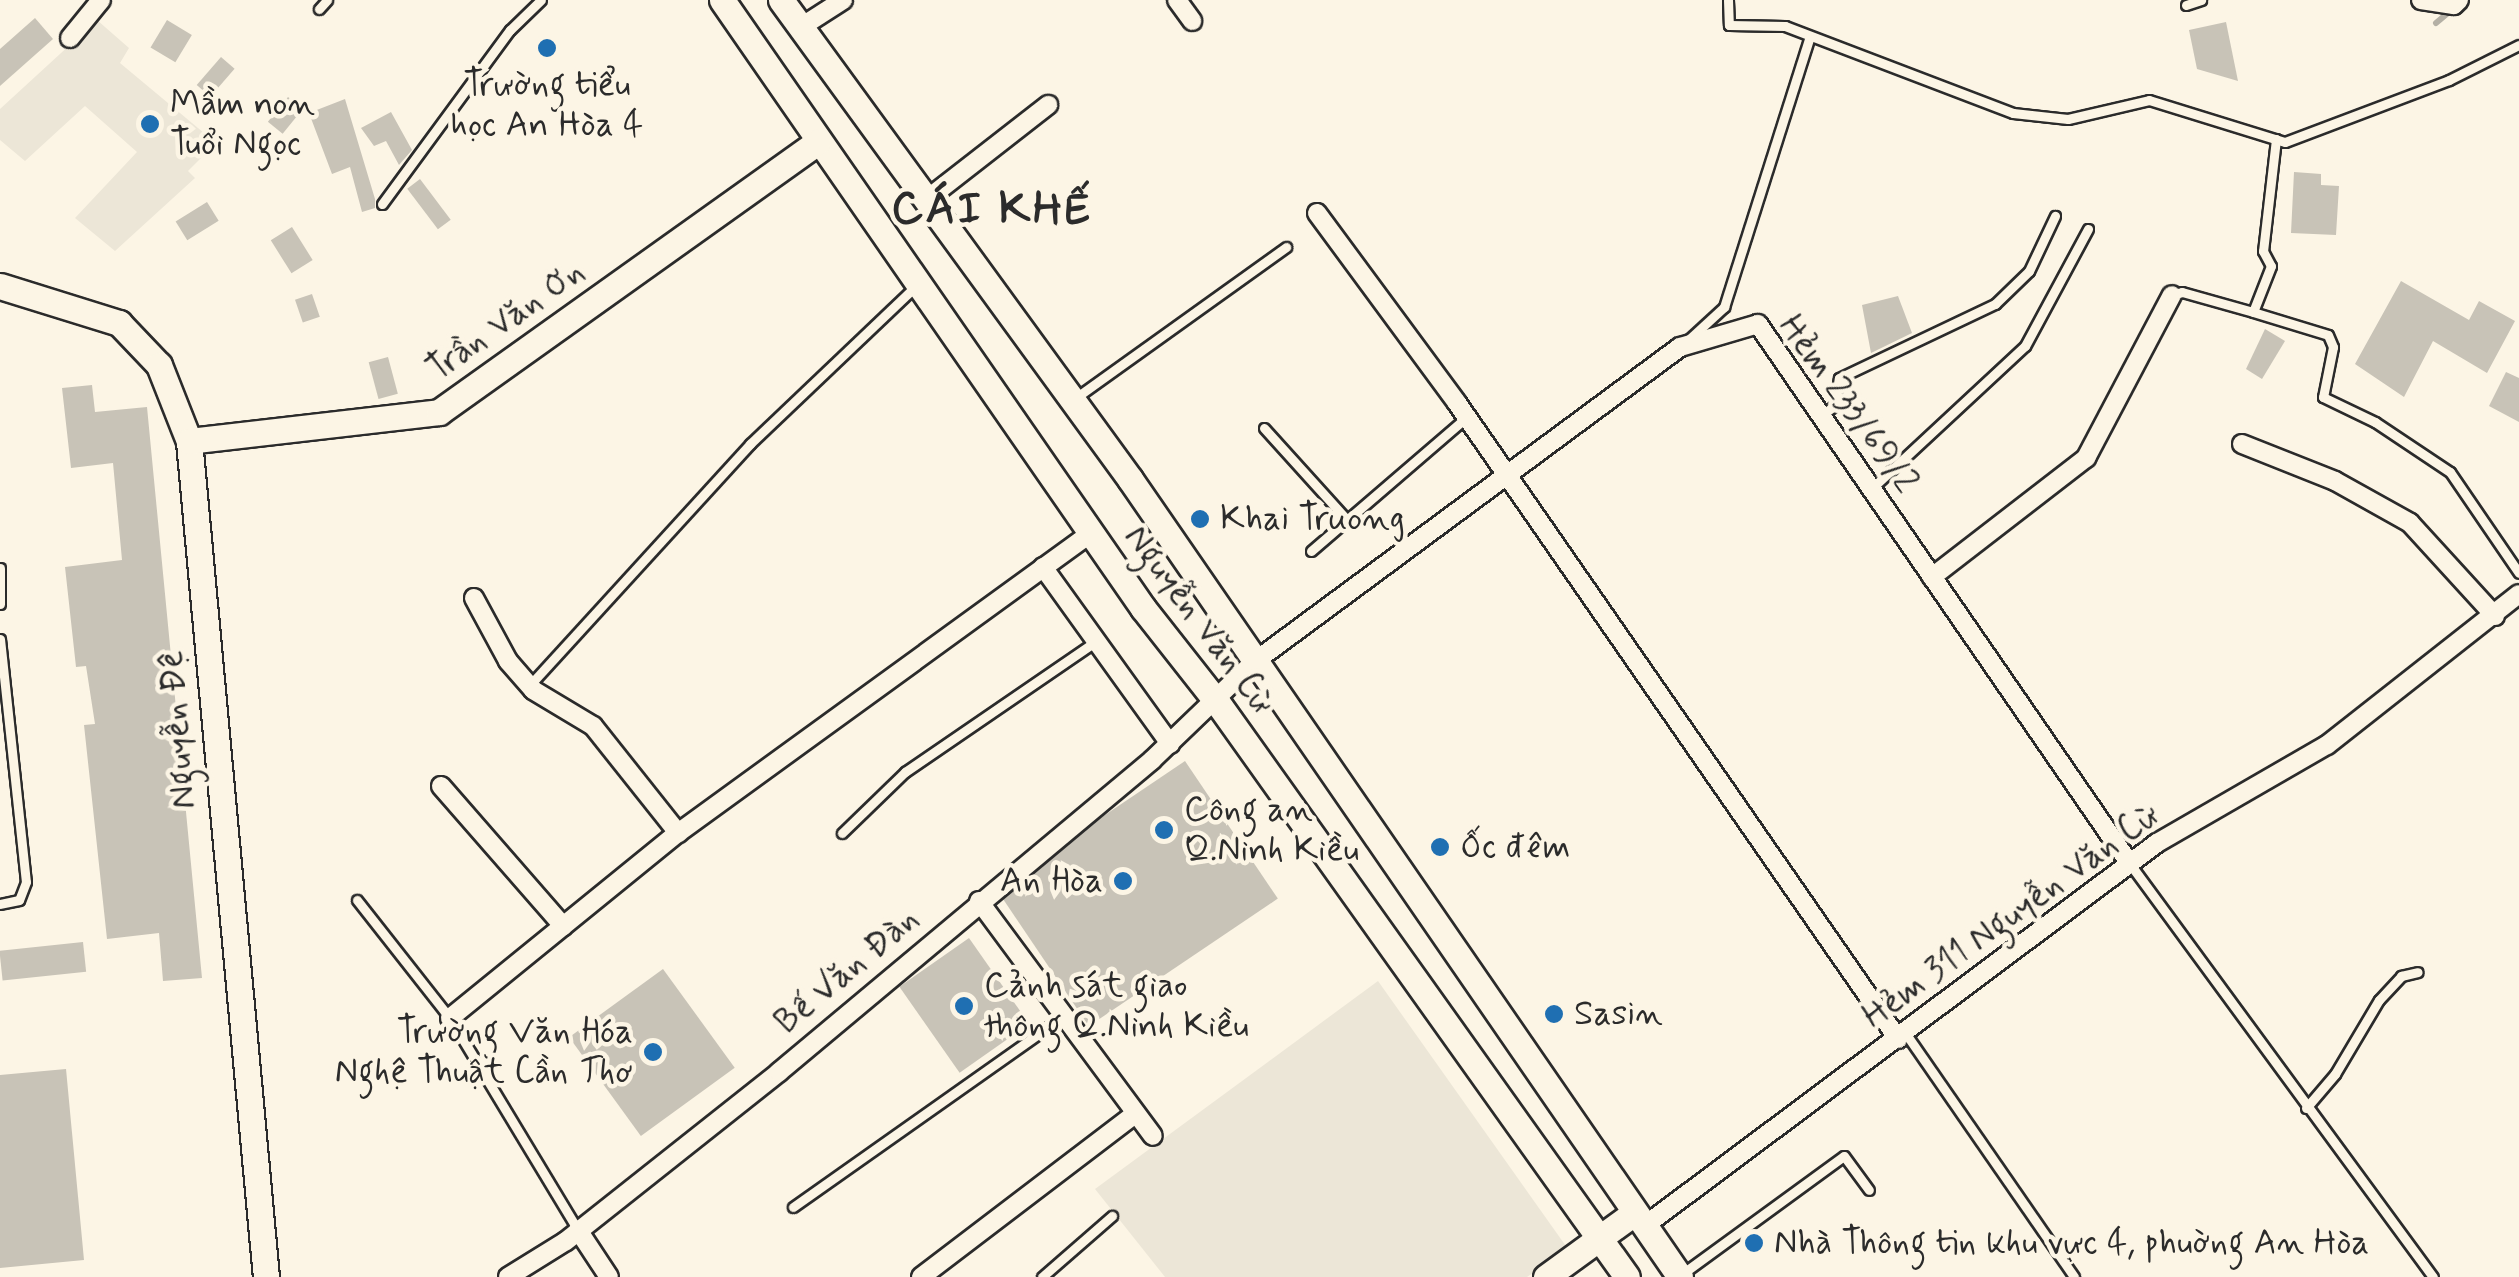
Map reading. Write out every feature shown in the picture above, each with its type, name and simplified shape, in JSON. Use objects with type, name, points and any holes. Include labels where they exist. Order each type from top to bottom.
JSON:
[{"type":"main road","name":"Nguyễn Văn Cừ","points":[[722,0],[1091,533],[1218,702],[1627,1277]]},
{"type":"main road","name":"Nguyễn Văn Cừ","points":[[781,0],[1072,400],[1680,1276]]},
{"type":"main road","name":"Trần Văn Ơn","points":[[189,441],[439,412],[818,142]]},
{"type":"main road","name":"Nguyễn Đệ","points":[[0,286],[119,323],[159,365],[189,441],[266,1277]]},
{"type":"main road","points":[[1546,1277],[1599,1240],[1639,1220]]},
{"type":"street","points":[[70,38],[101,0]]},
{"type":"street","points":[[800,27],[843,0]]},
{"type":"street","points":[[1177,0],[1192,21]]},
{"type":"street","points":[[2420,0],[2454,5],[2459,0]]},
{"type":"street","points":[[926,200],[1048,106]]},
{"type":"street","points":[[1317,213],[1466,417],[1902,1036]]},
{"type":"street","points":[[1932,577],[2086,458],[2172,296]]},
{"type":"street","name":"Hẻm 233/69/2","points":[[1218,702],[1254,662],[1680,347],[1758,324],[2130,864]]},
{"type":"street","points":[[2242,444],[2335,481],[2410,524],[2496,616]]},
{"type":"street","points":[[450,1018],[678,832],[1091,533]]},
{"type":"street","points":[[1044,567],[1170,744]]},
{"type":"street","name":"Hẻm 311 Nguyễn Văn Cừ","points":[[1639,1220],[1902,1036],[2130,864],[2327,746],[2519,594]]},
{"type":"street","points":[[474,598],[508,661],[530,686],[593,726],[678,832]]},
{"type":"street","name":"Bế Văn Đàn","points":[[508,1277],[578,1230],[1218,702]]},
{"type":"street","points":[[441,786],[563,926]]},
{"type":"street","points":[[980,902],[1153,1136]]},
{"type":"street","points":[[920,1277],[1136,1114]]},
{"type":"street","points":[[578,1230],[609,1277]]},
{"type":"lane","points":[[319,10],[328,0]]},
{"type":"lane","points":[[382,204],[510,30],[541,0]]},
{"type":"lane","points":[[1728,0],[1729,25],[1785,26],[2012,113],[2068,119],[2149,100],[2284,142],[2449,80],[2519,45]]},
{"type":"lane","points":[[2186,5],[2201,0]]},
{"type":"lane","points":[[1680,347],[1724,306],[1809,38]]},
{"type":"lane","points":[[2253,312],[2271,266],[2262,251],[2276,139]]},
{"type":"lane","points":[[1821,416],[1835,405],[1840,378],[1995,304],[2030,271],[2055,216]]},
{"type":"lane","points":[[1871,489],[2024,346],[2088,229]]},
{"type":"lane","points":[[1072,400],[1286,248]]},
{"type":"lane","points":[[530,686],[750,444],[918,284]]},
{"type":"lane","points":[[2172,296],[2182,292],[2328,335],[2333,347],[2324,397],[2375,422],[2450,472],[2519,573]]},
{"type":"lane","points":[[1311,551],[1466,417]]},
{"type":"lane","points":[[1264,428],[1347,520]]},
{"type":"lane","points":[[0,568],[0,604]]},
{"type":"lane","points":[[0,639],[26,882],[19,900],[0,904]]},
{"type":"lane","points":[[842,833],[906,772],[1096,642]]},
{"type":"lane","points":[[2130,864],[2433,1277]]},
{"type":"lane","points":[[357,900],[450,1018],[578,1230]]},
{"type":"lane","points":[[2306,1108],[2335,1074],[2379,1000],[2402,976],[2418,972]]},
{"type":"lane","points":[[793,1208],[1064,1016]]},
{"type":"lane","points":[[1902,1036],[2074,1277]]},
{"type":"lane","points":[[1680,1276],[1844,1156],[1869,1190]]},
{"type":"lane","points":[[1042,1277],[1112,1216]]},
{"type":"shaded area","name":"Mầm non Tuổi Ngọc","points":[[97,20],[129,48],[120,63],[216,143],[188,171],[195,178],[115,251],[75,218],[137,152],[85,106],[25,161],[0,140],[0,109]]},
{"type":"shaded area","points":[[1378,981],[1568,1249],[1527,1277],[1165,1277],[1095,1189]]},
{"type":"building","points":[[35,18],[53,39],[0,86],[0,49]]},
{"type":"building","points":[[167,20],[192,35],[175,62],[151,47]]},
{"type":"building","points":[[2226,22],[2238,81],[2197,69],[2189,30]]},
{"type":"building","points":[[221,57],[235,69],[210,97],[197,85]]},
{"type":"building","points":[[288,97],[303,109],[283,134],[268,122]]},
{"type":"building","points":[[345,99],[375,199],[375,208],[362,212],[350,167],[332,174],[309,113]]},
{"type":"building","points":[[391,112],[412,150],[399,165],[386,141],[374,146],[361,128]]},
{"type":"building","points":[[2294,172],[2321,174],[2321,185],[2339,186],[2336,235],[2291,233]]},
{"type":"building","points":[[420,179],[451,220],[438,229],[407,189]]},
{"type":"building","points":[[207,202],[219,221],[187,240],[176,222]]},
{"type":"building","points":[[292,227],[313,260],[291,273],[271,240]]},
{"type":"building","points":[[2401,281],[2469,320],[2479,301],[2515,321],[2487,373],[2433,341],[2404,397],[2355,364]]},
{"type":"building","points":[[312,294],[320,317],[303,323],[295,300]]},
{"type":"building","points":[[1898,296],[1912,333],[1871,353],[1862,305]]},
{"type":"building","points":[[2265,329],[2285,341],[2262,379],[2246,369]]},
{"type":"building","points":[[388,357],[398,394],[379,399],[369,362]]},
{"type":"building","points":[[2506,372],[2519,378],[2519,422],[2489,406]]},
{"type":"building","points":[[92,385],[95,412],[147,407],[202,978],[163,981],[159,933],[107,939],[84,725],[95,724],[86,666],[76,667],[65,567],[122,560],[113,463],[71,468],[62,388]]},
{"type":"building","name":"Công an Q.Ninh Kiều","points":[[1185,761],[1278,899],[1089,1026],[996,888]]},
{"type":"building","name":"Cảnh sát giao thông Q.Ninh Kiều","points":[[969,938],[1029,1024],[960,1073],[899,987]]},
{"type":"building","points":[[83,942],[86,972],[3,981],[0,951]]},
{"type":"building","name":"Trường Văn Hóa Nghệ Thuật Cần Thơ","points":[[663,969],[735,1068],[641,1136],[569,1037]]},
{"type":"building","points":[[66,1069],[84,1260],[0,1268],[0,1075]]},
{"type":"waterway","points":[[2436,23],[2454,8]]},
{"type":"place","name":"Trường tiểu học An Hòa 4","points":[[547,48]]},
{"type":"place","name":"Mầm non Tuổi Ngọc","points":[[150,124]]},
{"type":"place","name":"Khai Truong","points":[[1200,519]]},
{"type":"place","name":"Công an Q.Ninh Kiều","points":[[1164,830]]},
{"type":"place","name":"Ốc đêm","points":[[1440,847]]},
{"type":"place","name":"An Hòa","points":[[1123,881]]},
{"type":"place","name":"Cảnh sát giao thông Q.Ninh Kiều","points":[[964,1006]]},
{"type":"place","name":"Sasin","points":[[1554,1014]]},
{"type":"place","name":"Trường Văn Hóa Nghệ Thuật Cần Thơ","points":[[653,1052]]},
{"type":"place","name":"Nhà Thông tin khu vực 4, phuờng An Hòa","points":[[1754,1243]]},
{"type":"district","name":"CÁI KHẾ","points":[[992,210]]}]
